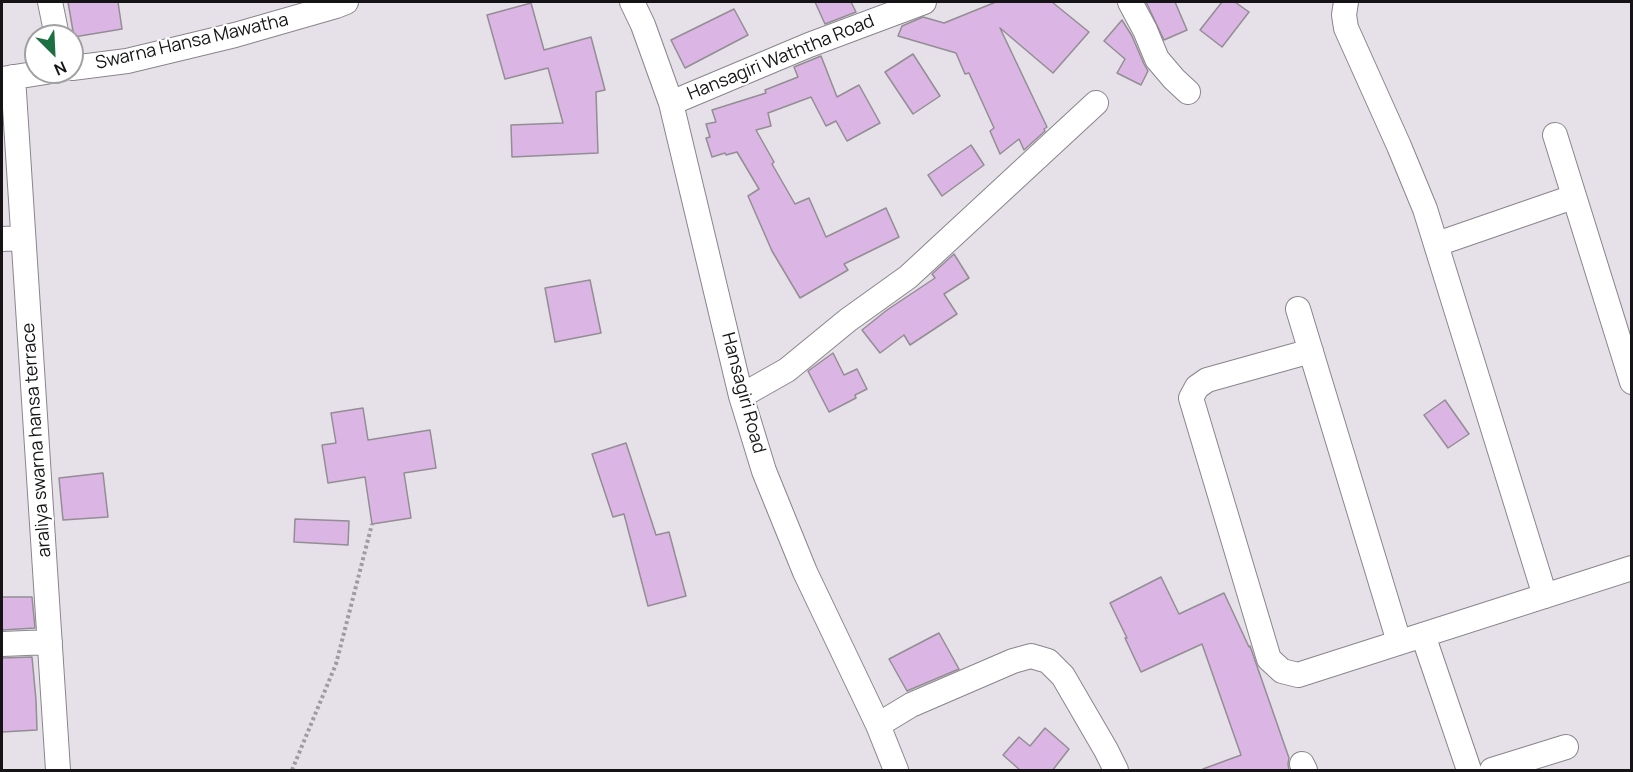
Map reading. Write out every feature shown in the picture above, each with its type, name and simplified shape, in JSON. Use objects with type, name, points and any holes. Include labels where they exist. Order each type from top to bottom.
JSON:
[{"type":"street","points":[[50,2],[55,24]]},
{"type":"street","name":"Swarna Hansa Mawatha","points":[[84,66],[127,61],[235,35],[345,2]]},
{"type":"street","name":"Hansagiri Road","points":[[632,2],[643,25],[671,103],[741,396],[764,471],[805,572],[878,725],[896,771]]},
{"type":"street","name":"Hansagiri Waththa Road","points":[[671,103],[809,45],[924,2]]},
{"type":"street","points":[[1130,2],[1157,58],[1188,92]]},
{"type":"street","points":[[1346,2],[1344,15],[1347,28],[1399,146],[1437,244],[1452,300],[1545,596]]},
{"type":"street","points":[[7,78],[24,75]]},
{"type":"street","name":"araliya swarna hansa terrace","points":[[7,78],[12,239],[50,642],[58,771]]},
{"type":"street","points":[[741,396],[787,370],[848,320],[908,277],[1096,103]]},
{"type":"street","points":[[1555,135],[1632,382]]},
{"type":"street","points":[[1437,244],[1573,197]]},
{"type":"street","points":[[1298,309],[1399,642]]},
{"type":"street","points":[[1311,351],[1207,380],[1197,387],[1191,398],[1269,659],[1282,671],[1298,675],[1632,568]]},
{"type":"street","points":[[1423,635],[1469,771]]},
{"type":"street","points":[[2,644],[50,642]]},
{"type":"street","points":[[878,725],[911,705],[1013,661],[1031,656],[1048,661],[1063,676],[1116,771]]},
{"type":"street","points":[[1492,771],[1566,747]]},
{"type":"path","points":[[292,771],[336,664],[372,524]]},
{"type":"building","points":[[68,2],[118,2],[122,29],[84,35],[84,24],[72,24]]},
{"type":"building","points":[[815,2],[851,2],[856,12],[825,24]]},
{"type":"building","points":[[996,2],[1052,2],[1089,32],[1053,73],[1000,28],[1047,127],[1024,150],[1019,139],[1000,154],[990,131],[994,128],[969,73],[965,74],[956,53],[898,36],[902,26],[923,17],[944,23]]},
{"type":"building","points":[[1146,2],[1175,2],[1187,30],[1164,40]]},
{"type":"building","points":[[1222,2],[1235,2],[1249,12],[1222,47],[1200,30]]},
{"type":"building","points":[[531,3],[544,50],[591,37],[605,90],[596,92],[598,153],[512,157],[511,125],[563,123],[548,68],[505,79],[487,15]]},
{"type":"building","points":[[734,9],[748,35],[685,68],[671,40]]},
{"type":"building","points":[[1122,20],[1148,71],[1141,85],[1117,73],[1125,59],[1104,41]]},
{"type":"building","points":[[913,54],[940,96],[913,114],[885,72]]},
{"type":"building","points":[[821,56],[837,97],[859,85],[880,123],[847,141],[836,121],[826,126],[811,97],[768,113],[771,126],[756,130],[795,204],[809,198],[826,237],[886,208],[899,237],[844,264],[848,270],[800,298],[772,251],[748,196],[759,189],[737,152],[712,157],[706,138],[710,137],[706,124],[716,122],[712,110],[766,93],[765,90],[798,77],[794,67]]},
{"type":"building","points":[[971,145],[984,165],[942,196],[928,175]]},
{"type":"building","points":[[954,254],[969,278],[944,294],[957,314],[910,345],[904,335],[880,353],[862,330],[935,278],[932,274]]},
{"type":"building","points":[[590,280],[601,333],[555,342],[545,288]]},
{"type":"building","points":[[833,353],[844,375],[857,369],[867,389],[855,395],[856,398],[829,412],[808,371]]},
{"type":"building","points":[[1445,400],[1469,434],[1448,448],[1424,415]]},
{"type":"building","points":[[363,408],[368,440],[430,430],[436,468],[404,473],[411,518],[372,524],[365,477],[328,483],[322,445],[336,443],[331,413]]},
{"type":"building","points":[[626,443],[656,535],[669,532],[686,596],[648,606],[624,514],[613,517],[592,454]]},
{"type":"building","points":[[103,473],[108,517],[63,520],[59,478]]},
{"type":"building","points":[[295,519],[349,521],[348,545],[294,542]]},
{"type":"building","points":[[1161,577],[1179,614],[1224,593],[1250,646],[1289,758],[1289,771],[1204,771],[1203,769],[1241,755],[1202,644],[1141,672],[1110,603]]},
{"type":"building","points":[[2,597],[32,597],[35,628],[2,630]]},
{"type":"building","points":[[939,633],[959,669],[907,691],[889,659]]},
{"type":"building","points":[[32,657],[37,730],[2,732],[2,658]]},
{"type":"building","points":[[1045,728],[1069,749],[1052,771],[1021,771],[1003,755],[1019,737],[1030,746]]}]
